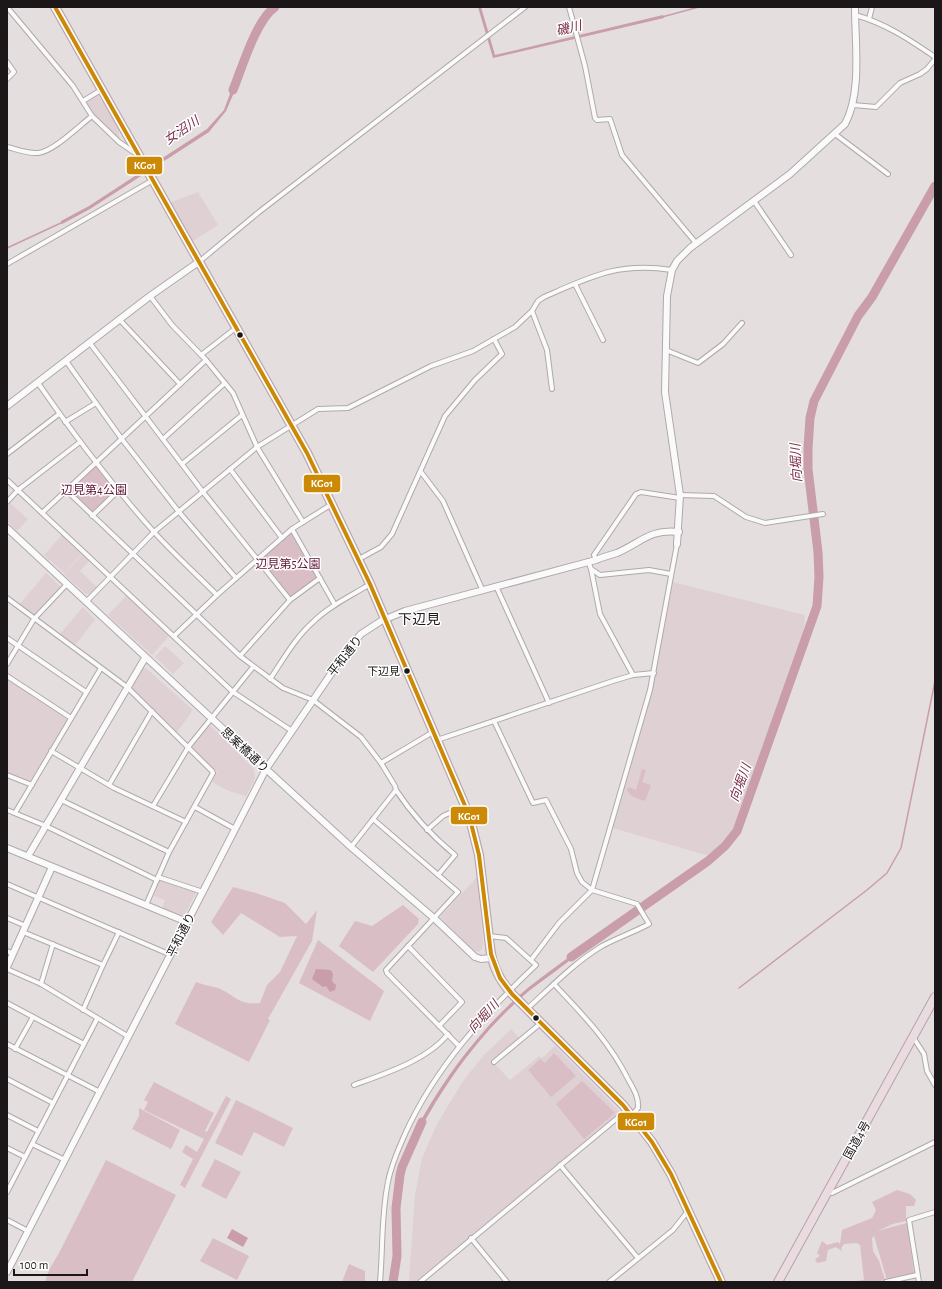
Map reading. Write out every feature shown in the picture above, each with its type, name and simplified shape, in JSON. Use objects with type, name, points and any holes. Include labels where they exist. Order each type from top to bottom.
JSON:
[{"type":"highway","points":[[55,7],[292,426],[359,559],[466,806],[480,855],[491,958],[498,975],[510,993],[630,1112],[660,1155],[688,1211],[720,1282]]},
{"type":"highway","name":"国道4号","points":[[778,1282],[935,997]]},
{"type":"street","points":[[7,7],[73,86],[92,116],[119,142],[134,152],[138,152]]},
{"type":"street","points":[[7,406],[119,319],[200,261],[259,212],[525,7]]},
{"type":"street","points":[[569,7],[585,66],[595,118],[597,120],[610,119],[622,155],[696,243]]},
{"type":"street","points":[[531,960],[559,923],[592,890],[654,673],[677,544],[680,497],[666,404],[667,296],[672,270],[682,255],[696,243],[790,174],[845,124],[853,105],[855,84],[855,7]]},
{"type":"street","points":[[869,19],[872,7]]},
{"type":"street","points":[[853,105],[876,107],[900,84],[927,69],[935,58],[906,37],[869,19],[855,15]]},
{"type":"street","points":[[7,62],[14,72],[7,79]]},
{"type":"street","points":[[83,101],[101,90]]},
{"type":"street","points":[[7,147],[37,153],[44,152],[92,116]]},
{"type":"street","points":[[835,134],[888,174]]},
{"type":"street","points":[[7,264],[149,173]]},
{"type":"street","points":[[754,201],[791,255]]},
{"type":"street","points":[[86,602],[154,532],[257,447],[318,409],[348,408],[431,366],[473,351],[515,327],[532,311],[538,301],[544,297],[596,275],[624,268],[672,270]]},
{"type":"street","points":[[574,284],[603,340]]},
{"type":"street","points":[[150,296],[172,324],[206,360],[233,393],[257,447],[303,522]]},
{"type":"street","points":[[532,311],[547,350],[552,389]]},
{"type":"street","points":[[119,319],[180,384]]},
{"type":"street","points":[[666,350],[698,363],[722,344],[742,322]]},
{"type":"street","points":[[201,356],[237,327]]},
{"type":"street","points":[[359,559],[381,547],[392,534],[445,416],[475,380],[502,354],[494,339]]},
{"type":"street","points":[[90,342],[203,492],[290,600]]},
{"type":"street","points":[[42,513],[206,360]]},
{"type":"street","points":[[66,361],[121,438],[179,512],[236,578]]},
{"type":"street","points":[[38,382],[80,442],[154,532],[217,595]]},
{"type":"street","points":[[163,439],[225,383]]},
{"type":"street","points":[[65,422],[96,403]]},
{"type":"street","points":[[7,454],[60,414]]},
{"type":"street","points":[[182,464],[242,414]]},
{"type":"street","points":[[7,502],[18,490],[80,442]]},
{"type":"street","points":[[230,469],[282,538]]},
{"type":"street","points":[[421,472],[442,502],[482,589]]},
{"type":"street","points":[[7,480],[233,692],[292,731]]},
{"type":"street","points":[[66,490],[132,555],[253,667],[283,688],[313,700],[361,737],[381,763],[396,790],[427,830],[454,855],[438,875]]},
{"type":"street","points":[[92,516],[119,490]]},
{"type":"street","points":[[596,560],[594,555],[636,494],[641,492],[680,497],[714,496],[746,517],[765,523],[821,514]]},
{"type":"street","points":[[174,636],[196,614],[292,529],[332,504]]},
{"type":"street","name":"思案橋通り","points":[[7,528],[211,719],[351,847],[435,919],[475,957],[481,959],[491,958]]},
{"type":"street","points":[[292,529],[335,605]]},
{"type":"street","name":"平和通り","points":[[7,1272],[266,770],[348,649],[361,634],[385,620],[405,611],[482,589],[596,560],[617,553],[651,533],[661,531],[678,532]]},
{"type":"street","points":[[588,561],[600,614],[633,675]]},
{"type":"street","points":[[591,569],[600,575],[649,570],[671,574]]},
{"type":"street","points":[[240,656],[290,600],[320,578]]},
{"type":"street","points":[[7,664],[34,619],[67,584]]},
{"type":"street","points":[[270,679],[289,650],[312,622],[335,605],[370,584]]},
{"type":"street","points":[[496,586],[549,704]]},
{"type":"street","points":[[7,598],[127,687],[189,746],[213,773],[169,852],[146,905]]},
{"type":"street","points":[[7,638],[86,692]]},
{"type":"street","points":[[28,856],[127,687],[146,658]]},
{"type":"street","points":[[153,806],[189,746],[253,667]]},
{"type":"street","points":[[16,813],[101,668]]},
{"type":"street","points":[[437,740],[526,709],[549,704],[633,675],[654,673]]},
{"type":"street","points":[[7,676],[71,718]]},
{"type":"street","points":[[109,785],[152,711]]},
{"type":"street","points":[[494,721],[533,803],[546,800],[571,849],[577,874],[582,882],[592,890],[637,904],[649,924],[602,946],[526,1008]]},
{"type":"street","points":[[381,763],[433,732]]},
{"type":"street","points":[[52,751],[109,785],[186,822]]},
{"type":"street","points":[[7,775],[32,785]]},
{"type":"street","points":[[351,847],[396,790]]},
{"type":"street","points":[[61,800],[169,852]]},
{"type":"street","points":[[427,830],[443,816],[466,806]]},
{"type":"street","points":[[195,807],[235,829]]},
{"type":"street","points":[[7,810],[46,826],[158,878],[203,892]]},
{"type":"street","points":[[373,819],[458,892],[435,919],[386,968],[387,973],[459,1046]]},
{"type":"street","points":[[7,848],[187,922]]},
{"type":"street","points":[[52,866],[7,968],[41,984],[129,1037]]},
{"type":"street","points":[[7,884],[171,955]]},
{"type":"street","points":[[7,918],[24,929],[53,944],[103,966]]},
{"type":"street","points":[[84,1010],[119,932]]},
{"type":"street","points":[[380,1282],[385,1201],[391,1169],[406,1130],[420,1105],[459,1046],[536,965],[506,938],[489,936]]},
{"type":"street","points":[[41,984],[53,944]]},
{"type":"street","points":[[408,946],[462,1002],[439,1026]]},
{"type":"street","points":[[7,950],[13,954]]},
{"type":"street","points":[[420,1282],[560,1165],[630,1112],[638,1108],[638,1100],[622,1066],[601,1034],[554,984]]},
{"type":"street","points":[[7,1003],[84,1044]]},
{"type":"street","points":[[16,1048],[33,1017]]},
{"type":"street","points":[[7,1192],[9,1184],[32,1144],[97,1018]]},
{"type":"street","points":[[494,1062],[540,1023]]},
{"type":"street","points":[[354,1085],[408,1063],[438,1044],[448,1034]]},
{"type":"street","points":[[913,1038],[924,1054],[927,1071],[935,1085]]},
{"type":"street","points":[[7,1044],[100,1092]]},
{"type":"street","points":[[7,1079],[53,1103]]},
{"type":"street","points":[[7,1114],[38,1131]]},
{"type":"street","points":[[828,1193],[832,1193],[934,1142],[935,1148]]},
{"type":"street","points":[[32,1144],[65,1160]]},
{"type":"street","points":[[7,1148],[25,1157]]},
{"type":"street","points":[[560,1165],[638,1258]]},
{"type":"street","points":[[609,1282],[673,1230],[688,1211]]},
{"type":"street","points":[[919,1282],[909,1220],[935,1212]]},
{"type":"street","points":[[7,1220],[28,1231]]},
{"type":"street","points":[[471,1238],[507,1282]]},
{"type":"street","points":[[886,1282],[917,1274]]},
{"type":"shaded area","points":[[478,7],[481,7],[495,55],[663,15],[664,18],[493,58]]},
{"type":"shaded area","points":[[235,80],[239,81],[226,111],[209,132],[90,209],[62,224],[61,221],[89,206],[207,129],[224,110]]},
{"type":"shaded area","points":[[98,95],[119,129],[119,139],[93,114],[86,101]]},
{"type":"shaded area","points":[[198,192],[218,225],[193,241],[171,202]]},
{"type":"shaded area","points":[[10,503],[28,519],[17,531],[7,521],[7,507]]},
{"type":"shaded area","points":[[62,535],[82,554],[64,573],[44,555]]},
{"type":"shaded area","points":[[83,554],[89,561],[80,571],[97,587],[91,594],[86,594],[64,574]]},
{"type":"shaded area","points":[[46,573],[61,587],[34,616],[19,605]]},
{"type":"shaded area","points":[[673,582],[805,615],[804,631],[797,662],[744,808],[731,832],[709,856],[613,828],[652,691]]},
{"type":"shaded area","points":[[127,595],[169,636],[152,655],[108,615]]},
{"type":"shaded area","points":[[83,607],[95,620],[74,646],[60,634]]},
{"type":"shaded area","points":[[165,646],[184,663],[173,674],[155,657]]},
{"type":"shaded area","points":[[143,668],[147,669],[193,710],[177,732],[131,688]]},
{"type":"shaded area","points":[[7,679],[68,720],[30,781],[7,772]]},
{"type":"shaded area","points":[[210,725],[254,769],[255,779],[246,796],[229,791],[212,782],[217,772],[193,749],[193,745]]},
{"type":"shaded area","points":[[477,877],[483,940],[482,949],[479,952],[473,950],[440,917]]},
{"type":"shaded area","points":[[160,880],[197,891],[185,914],[181,915],[162,909],[165,900],[154,896]]},
{"type":"shaded area","points":[[580,949],[581,951],[513,1005],[481,1039],[453,1075],[418,1134],[415,1132],[437,1093],[451,1073],[496,1018],[541,977]]},
{"type":"shaded area","points":[[316,969],[331,970],[333,974],[332,981],[336,985],[335,990],[330,992],[326,986],[323,987],[312,979]]},
{"type":"shaded area","points":[[511,1029],[519,1038],[492,1061],[510,1080],[539,1056],[542,1058],[555,1046],[621,1113],[415,1282],[410,1282],[415,1195],[422,1158],[437,1124],[463,1081],[484,1055]]},
{"type":"shaded area","points":[[232,1229],[248,1238],[243,1247],[227,1238]]},
{"type":"green space","name":"辺見第4公園","points":[[96,462],[119,490],[92,516],[66,490]]},
{"type":"green space","name":"辺見第5公園","points":[[292,529],[320,578],[290,600],[257,560]]},
{"type":"green space","points":[[642,769],[646,770],[642,782],[651,785],[646,799],[643,801],[632,796],[627,791],[628,787],[636,790]]},
{"type":"green space","points":[[233,887],[285,903],[306,924],[317,910],[312,941],[268,1019],[270,1020],[249,1062],[175,1024],[196,982],[218,988],[246,1003],[260,1003],[267,985],[280,972],[297,936],[280,937],[241,913],[223,935],[211,922]]},
{"type":"green space","points":[[403,905],[419,919],[418,924],[373,972],[339,946],[355,921],[372,926]]},
{"type":"green space","points":[[318,940],[384,991],[370,1021],[299,983]]},
{"type":"green space","points":[[554,1053],[576,1076],[551,1097],[528,1070],[540,1059],[545,1063]]},
{"type":"green space","points":[[582,1081],[615,1113],[584,1139],[556,1104]]},
{"type":"green space","points":[[154,1082],[214,1113],[205,1131],[207,1132],[226,1096],[231,1099],[185,1188],[180,1185],[193,1159],[182,1152],[186,1145],[197,1152],[204,1139],[144,1110],[148,1102],[144,1100]]},
{"type":"green space","points":[[236,1100],[293,1128],[284,1147],[254,1132],[242,1156],[215,1143]]},
{"type":"green space","points":[[139,1108],[180,1130],[171,1149],[132,1129],[139,1116]]},
{"type":"green space","points":[[215,1159],[241,1172],[226,1199],[201,1186]]},
{"type":"green space","points":[[106,1160],[176,1195],[132,1282],[45,1282],[49,1270]]},
{"type":"green space","points":[[897,1190],[910,1194],[916,1200],[914,1206],[906,1206],[906,1221],[893,1224],[877,1231],[907,1223],[914,1273],[887,1280],[874,1236],[872,1238],[873,1251],[879,1261],[885,1280],[875,1282],[856,1281],[864,1280],[860,1245],[857,1243],[844,1244],[841,1248],[842,1251],[836,1247],[828,1250],[826,1261],[817,1263],[815,1259],[820,1256],[817,1253],[822,1241],[827,1245],[838,1242],[840,1244],[842,1230],[872,1218],[876,1210],[872,1202]]},
{"type":"green space","points":[[213,1238],[249,1256],[237,1280],[200,1261]]},
{"type":"green space","points":[[349,1264],[365,1271],[365,1282],[342,1282]]},
{"type":"waterway","name":"女沼川","points":[[233,90],[245,57],[256,33],[268,13],[275,7]]},
{"type":"waterway","name":"磯川","points":[[662,17],[699,7]]},
{"type":"waterway","name":"向堀川","points":[[571,957],[708,861],[725,846],[737,831],[817,606],[819,577],[818,552],[808,469],[810,418],[814,401],[858,316],[872,297],[935,186]]},
{"type":"waterway","name":"女沼川","points":[[7,248],[63,222]]},
{"type":"waterway","points":[[739,988],[887,873],[901,848],[935,681]]},
{"type":"waterway","name":"向堀川","points":[[393,1282],[397,1256],[396,1208],[400,1175],[402,1167],[422,1122]]},
{"type":"transit line","name":"KG01","points":[[55,7],[307,453],[370,584],[469,815],[479,855],[491,954],[500,978],[512,994],[623,1105],[652,1142],[671,1174],[721,1282]]},
{"type":"place","name":"下辺見","points":[[407,671]]},
{"type":"district","name":"下辺見","points":[[419,620]]}]
